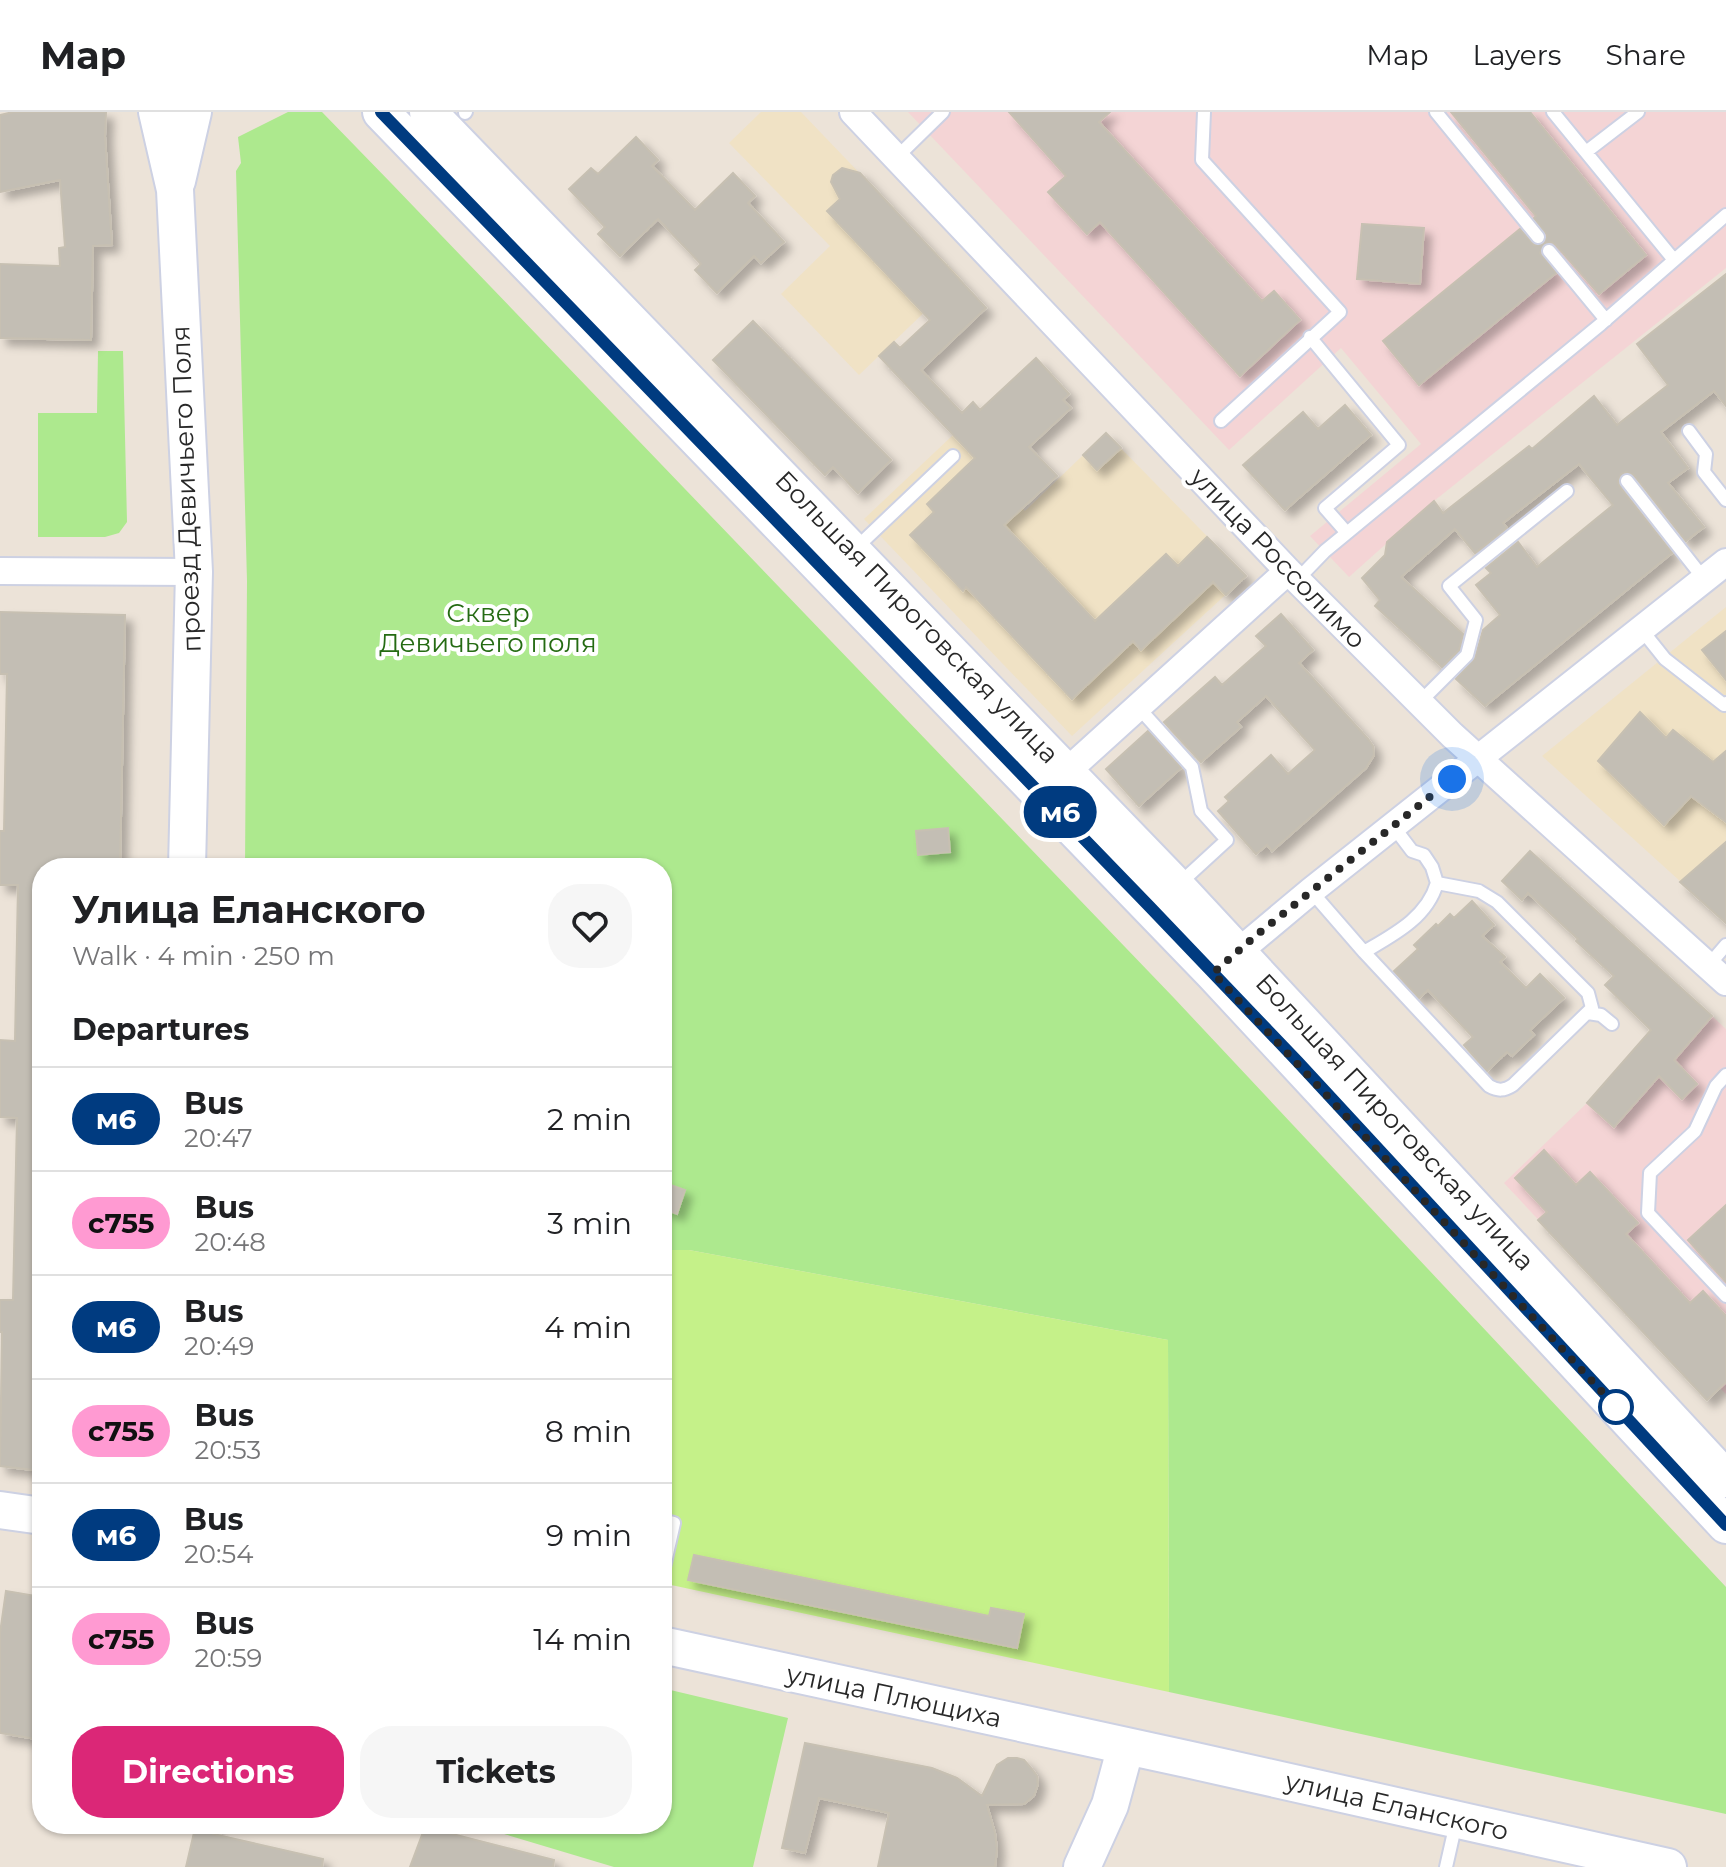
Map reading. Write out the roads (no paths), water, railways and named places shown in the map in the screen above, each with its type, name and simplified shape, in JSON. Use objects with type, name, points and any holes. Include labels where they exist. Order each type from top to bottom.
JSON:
[{"type":"main road","name":"проезд Девичьего Поля","points":[[157,112],[175,190],[194,572],[187,858]]},
{"type":"main road","points":[[175,190],[193,112]]},
{"type":"main road","name":"Большая Пироговская улица","points":[[381,112],[1054,783],[1713,1469],[1726,1525]]},
{"type":"main road","name":"Большая Пироговская улица","points":[[428,112],[853,552],[1054,783],[1176,886],[1226,962]]},
{"type":"main road","points":[[0,1510],[32,1515]]},
{"type":"main road","name":"улица Плющиха","points":[[672,1647],[1126,1746]]},
{"type":"main road","points":[[1082,1867],[1110,1805],[1126,1746]]},
{"type":"main road","name":"улица Еланского","points":[[1126,1746],[1668,1867]]},
{"type":"street","name":"улица Россолимо","points":[[853,112],[1292,575],[1477,758],[1717,974]]},
{"type":"street","points":[[1226,962],[1477,758],[1726,562]]},
{"type":"street","points":[[0,571],[194,572]]},
{"type":"street","points":[[1054,783],[1292,575]]},
{"type":"lane","points":[[896,158],[943,112]]},
{"type":"lane","points":[[1204,112],[1202,160],[1340,312],[1221,421]]},
{"type":"lane","points":[[1436,112],[1538,237]]},
{"type":"lane","points":[[1553,112],[1674,260]]},
{"type":"lane","points":[[1586,152],[1638,112]]},
{"type":"lane","points":[[1292,575],[1606,320],[1726,215]]},
{"type":"lane","points":[[1549,251],[1606,320]]},
{"type":"lane","points":[[1310,337],[1399,445],[1325,508],[1347,533]]},
{"type":"lane","points":[[1689,431],[1706,454],[1704,472],[1726,500]]},
{"type":"lane","points":[[853,552],[953,456]]},
{"type":"lane","points":[[1627,481],[1704,579]]},
{"type":"lane","points":[[1420,702],[1467,655],[1476,620],[1449,586],[1567,491]]},
{"type":"lane","points":[[1641,629],[1665,659],[1724,705],[1726,703]]},
{"type":"lane","points":[[1138,707],[1192,767],[1201,811],[1227,840],[1176,886]]},
{"type":"lane","points":[[1364,952],[1407,925],[1426,907],[1437,883],[1424,855],[1412,851],[1393,826]]},
{"type":"lane","points":[[1311,891],[1489,1086],[1506,1090],[1588,1013],[1592,1008],[1588,993],[1497,902],[1479,891],[1437,883]]},
{"type":"lane","points":[[1717,974],[1726,945]]},
{"type":"lane","points":[[1588,1013],[1601,1015],[1612,1024]]},
{"type":"lane","points":[[1726,1075],[1716,1086],[1695,1131],[1650,1173],[1648,1213],[1726,1296]]},
{"type":"lane","points":[[1446,1867],[1457,1820]]},
{"type":"park label","name":"Сквер Девичьего поля","points":[[488,628]]}]
